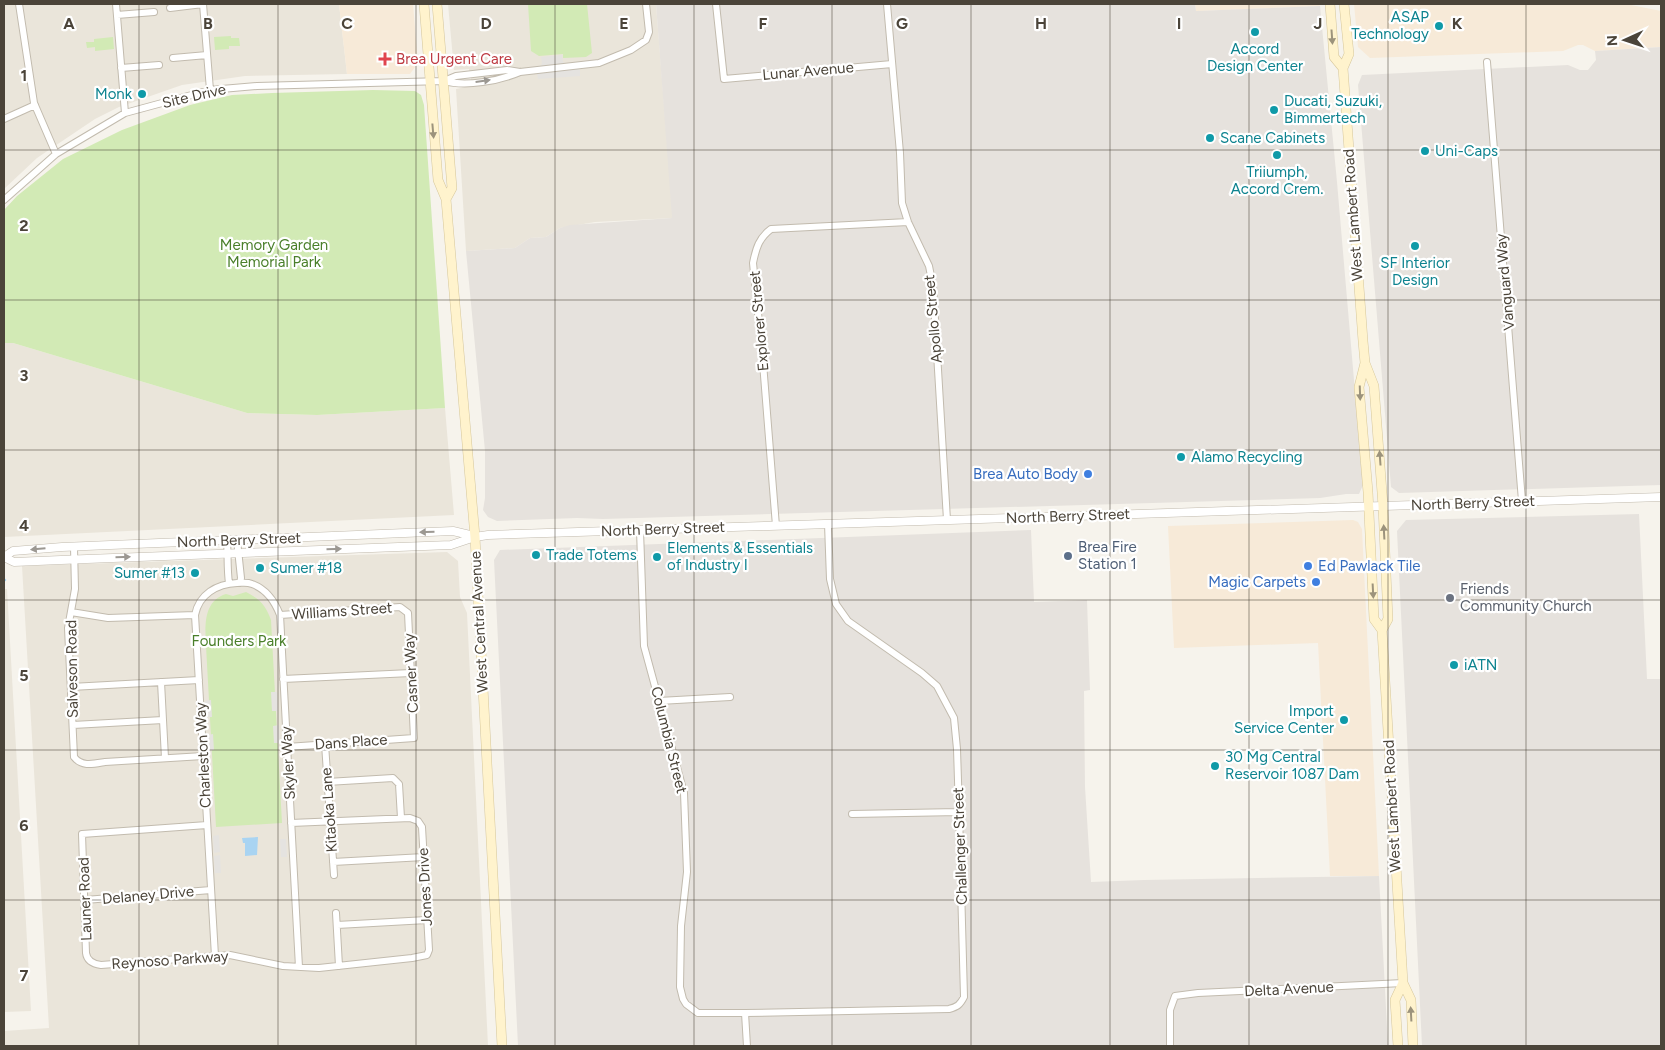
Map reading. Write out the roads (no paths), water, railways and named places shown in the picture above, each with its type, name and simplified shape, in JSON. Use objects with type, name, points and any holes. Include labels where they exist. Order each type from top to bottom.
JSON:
[{"type":"main road","name":"West Central Avenue","points":[[424,4],[438,180],[446,199],[475,536],[502,1046]]},
{"type":"main road","name":"West Central Avenue","points":[[437,4],[452,188],[446,199]]},
{"type":"main road","name":"West Lambert Road","points":[[1330,4],[1334,57],[1343,68]]},
{"type":"main road","name":"West Lambert Road","points":[[1344,4],[1348,54],[1343,68],[1365,363],[1374,386],[1383,506],[1388,619],[1382,630],[1403,983],[1411,1000],[1413,1046]]},
{"type":"main road","name":"West Lambert Road","points":[[1365,363],[1359,387],[1374,619],[1382,630]]},
{"type":"main road","name":"West Lambert Road","points":[[1398,1046],[1395,1000],[1403,983]]},
{"type":"street","points":[[19,4],[35,104],[56,154]]},
{"type":"street","points":[[116,4],[125,113]]},
{"type":"street","points":[[170,8],[203,4],[210,90]]},
{"type":"street","name":"Site Drive","points":[[4,200],[56,154],[125,113],[210,90],[257,86],[444,81],[458,85],[507,78],[520,72],[598,63],[631,50],[646,40],[648,32],[646,4]]},
{"type":"street","name":"Lunar Avenue","points":[[716,4],[724,79],[892,64]]},
{"type":"street","name":"Apollo Street","points":[[887,4],[902,203],[908,222],[929,266],[933,286],[947,520]]},
{"type":"street","points":[[117,15],[154,12]]},
{"type":"street","points":[[173,58],[207,55]]},
{"type":"street","name":"Vanguard Way","points":[[1487,62],[1522,502]]},
{"type":"street","points":[[121,68],[160,65]]},
{"type":"street","points":[[4,119],[35,104]]},
{"type":"street","name":"Explorer Street","points":[[776,526],[753,263],[761,237],[771,229],[908,222]]},
{"type":"street","name":"North Berry Street","points":[[475,536],[453,531],[74,546],[13,551],[4,557],[14,562],[451,545],[475,536],[488,535],[1661,497]]},
{"type":"street","name":"Challenger Street","points":[[745,1013],[949,1009],[961,1004],[964,997],[957,750],[954,718],[937,686],[922,673],[848,621],[836,604],[830,579],[828,524]]},
{"type":"street","name":"Columbia Street","points":[[640,530],[644,646],[684,793],[687,872],[681,926],[680,987],[683,999],[691,1009],[698,1013],[745,1013]]},
{"type":"street","points":[[227,540],[228,583]]},
{"type":"street","points":[[71,612],[108,618],[195,615],[199,604],[208,593],[221,585],[240,583],[237,540]]},
{"type":"street","name":"Salveson Road","points":[[74,546],[75,589],[68,628],[74,757],[78,762],[89,764],[165,758]]},
{"type":"street","name":"Skyler Way","points":[[240,583],[251,584],[264,591],[275,603],[280,615],[299,967]]},
{"type":"street","name":"Williams Street","points":[[280,615],[400,607],[404,609]]},
{"type":"street","name":"Casner Way","points":[[404,609],[408,613],[414,738]]},
{"type":"street","name":"Charleston Way","points":[[195,615],[215,956]]},
{"type":"street","points":[[283,679],[411,672]]},
{"type":"street","points":[[71,687],[199,680]]},
{"type":"street","points":[[161,682],[165,758],[203,756]]},
{"type":"street","points":[[659,701],[730,697]]},
{"type":"street","points":[[73,725],[163,720]]},
{"type":"street","name":"Dans Place","points":[[287,747],[414,738]]},
{"type":"street","name":"Kitaoka Lane","points":[[325,744],[334,875]]},
{"type":"street","points":[[291,822],[401,818],[399,784],[392,778],[328,782]]},
{"type":"street","points":[[852,814],[959,812]]},
{"type":"street","name":"Jones Drive","points":[[401,818],[410,818],[418,821],[422,827],[429,950],[427,955]]},
{"type":"street","name":"Launer Road","points":[[92,963],[87,957],[82,834],[207,825]]},
{"type":"street","points":[[333,862],[424,857]]},
{"type":"street","name":"Delaney Drive","points":[[85,900],[211,890]]},
{"type":"street","points":[[336,913],[339,966]]},
{"type":"street","points":[[337,925],[427,920]]},
{"type":"street","name":"Reynoso Parkway","points":[[92,963],[101,965],[215,956],[239,956],[283,966],[319,968],[417,958],[427,955]]},
{"type":"street","name":"Delta Avenue","points":[[1170,1046],[1170,1010],[1175,996],[1198,993],[1403,983]]},
{"type":"street","points":[[745,1013],[747,1046]]},
{"type":"water","points":[[258,837],[257,855],[245,856],[245,843],[243,843],[242,838]]},
{"type":"place","name":"ASAP Technology","points":[[1439,26]]},
{"type":"place","name":"Accord Design Center","points":[[1255,32]]},
{"type":"place","name":"Brea Urgent Care","points":[[385,59]]},
{"type":"place","name":"Monk","points":[[142,94]]},
{"type":"place","name":"Ducati, Suzuki, Bimmertech","points":[[1274,110]]},
{"type":"place","name":"Scane Cabinets","points":[[1210,138]]},
{"type":"place","name":"Uni-Caps","points":[[1425,151]]},
{"type":"place","name":"Triiumph, Accord Crem.","points":[[1277,155]]},
{"type":"place","name":"SF Interior Design","points":[[1415,246]]},
{"type":"place","name":"Alamo Recycling","points":[[1181,457]]},
{"type":"place","name":"Brea Auto Body","points":[[1088,474]]},
{"type":"place","name":"Trade Totems","points":[[536,555]]},
{"type":"place","name":"Brea Fire Station 1","points":[[1068,556]]},
{"type":"place","name":"Elements & Essentials of Industry I","points":[[657,557]]},
{"type":"place","name":"Ed Pawlack Tile","points":[[1308,566]]},
{"type":"place","name":"Sumer #18","points":[[260,568]]},
{"type":"place","name":"Sumer #13","points":[[195,573]]},
{"type":"place","name":"Magic Carpets","points":[[1316,582]]},
{"type":"place","name":"Friends Community Church","points":[[1450,598]]},
{"type":"place","name":"iATN","points":[[1454,665]]},
{"type":"place","name":"Import Service Center","points":[[1344,720]]},
{"type":"place","name":"30 Mg Central Reservoir 1087 Dam","points":[[1215,766]]},
{"type":"park label","name":"Memory Garden Memorial Park","points":[[274,254]]},
{"type":"park label","name":"Founders Park","points":[[239,641]]}]
